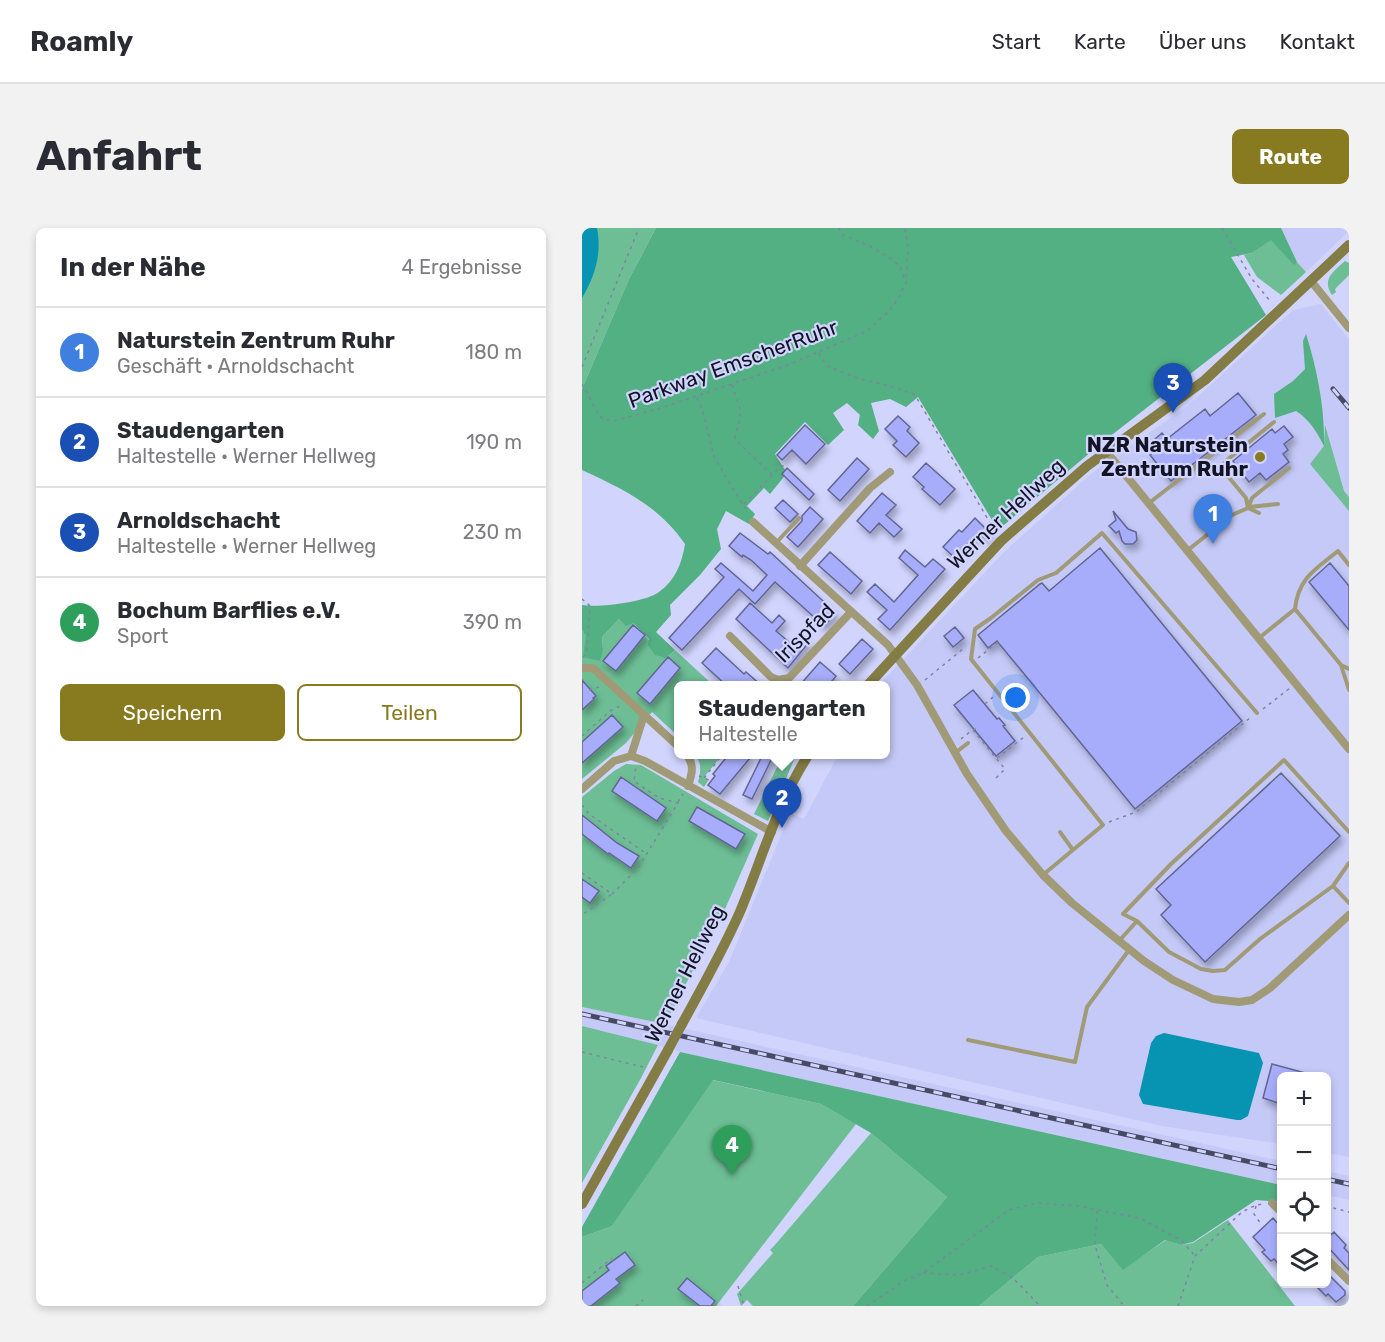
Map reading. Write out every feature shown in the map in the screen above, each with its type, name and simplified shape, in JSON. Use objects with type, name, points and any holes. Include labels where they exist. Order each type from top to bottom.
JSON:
[{"type":"main road","name":"Werner Hellweg","points":[[871,681],[1001,541],[1078,473],[1205,380],[1349,246]]},
{"type":"main road","name":"Werner Hellweg","points":[[582,1204],[715,965],[739,914],[785,800],[806,759]]},
{"type":"street","points":[[1311,281],[1349,328]]},
{"type":"street","points":[[1106,451],[1349,749]]},
{"type":"street","points":[[800,566],[870,488],[890,472]]},
{"type":"street","points":[[753,522],[888,645],[916,685],[954,753],[1006,831],[1043,875],[1118,942],[1173,980],[1201,994],[1226,1002],[1252,1000],[1270,988],[1349,915]]},
{"type":"street","name":"Irispfad","points":[[730,636],[771,677],[778,680],[789,678],[851,612]]},
{"type":"street","points":[[582,668],[593,668],[674,743]]},
{"type":"street","points":[[635,757],[644,715]]},
{"type":"street","points":[[582,789],[614,762],[635,757],[772,832]]},
{"type":"street","points":[[688,786],[693,764],[690,759]]},
{"type":"street","points":[[1272,1203],[1277,1209]]},
{"type":"street","points":[[1331,1263],[1349,1281]]},
{"type":"lane","points":[[1149,503],[1264,414]]},
{"type":"lane","points":[[1248,508],[1246,498],[1221,468],[1227,460],[1274,422]]},
{"type":"lane","points":[[1248,508],[1252,498],[1289,468]]},
{"type":"lane","points":[[1187,551],[1232,515],[1248,508],[1278,504]]},
{"type":"lane","points":[[1248,508],[1259,513]]},
{"type":"lane","points":[[776,543],[799,518]]},
{"type":"lane","points":[[1043,875],[1103,825],[971,659],[975,628],[1038,580],[1056,573],[1102,533],[1257,713]]},
{"type":"lane","points":[[1349,565],[1338,551],[1304,578],[1296,599],[1295,609],[1341,665],[1349,690]]},
{"type":"lane","points":[[1258,638],[1295,609]]},
{"type":"lane","points":[[1341,665],[1349,669]]},
{"type":"lane","points":[[954,753],[968,743]]},
{"type":"lane","points":[[1349,832],[1284,760],[1146,888],[1123,914],[1137,921],[1169,952],[1201,969],[1225,970],[1260,939],[1333,886],[1349,863]]},
{"type":"lane","points":[[1060,832],[1073,850]]},
{"type":"lane","points":[[1333,886],[1349,903]]},
{"type":"lane","points":[[1118,942],[1137,921]]},
{"type":"lane","points":[[968,1040],[1076,1062],[1087,1007],[1129,950]]},
{"type":"path","points":[[582,367],[639,228]]},
{"type":"path","points":[[839,228],[842,235],[876,250],[900,267],[906,283]]},
{"type":"path","name":"Parkway EmscherRuhr","points":[[582,384],[599,415],[603,419],[614,421],[732,384],[818,352],[874,326],[898,299],[906,283],[908,249],[905,228]]},
{"type":"path","points":[[1222,228],[1252,279],[1278,311]]},
{"type":"path","points":[[818,352],[827,366],[857,378],[915,395],[1001,541]]},
{"type":"path","points":[[732,384],[741,412],[735,439],[772,475]]},
{"type":"path","points":[[696,397],[703,411],[714,457],[753,522]]},
{"type":"path","points":[[744,504],[780,467],[788,464]]},
{"type":"path","points":[[582,600],[590,606],[587,651],[582,661]]},
{"type":"path","points":[[973,663],[998,642]]},
{"type":"path","points":[[916,685],[964,648]]},
{"type":"path","points":[[589,690],[597,688],[606,680]]},
{"type":"path","points":[[1103,825],[1136,812],[1287,690]]},
{"type":"path","points":[[985,704],[998,694]]},
{"type":"path","points":[[582,736],[627,700]]},
{"type":"path","points":[[594,725],[598,728]]},
{"type":"path","points":[[973,730],[1005,769],[996,778]]},
{"type":"path","points":[[997,759],[1029,733]]},
{"type":"path","points":[[1007,750],[1010,753]]},
{"type":"path","points":[[635,757],[634,781],[659,798],[678,803]]},
{"type":"path","points":[[704,778],[719,759]]},
{"type":"path","points":[[692,774],[709,780]]},
{"type":"path","points":[[582,915],[612,894],[648,855],[688,786]]},
{"type":"path","points":[[582,805],[589,814],[648,855]]},
{"type":"path","points":[[582,873],[612,894]]},
{"type":"path","points":[[582,1052],[656,1071]]},
{"type":"path","points":[[867,1306],[904,1281],[923,1273],[1009,1210],[1038,1203],[1140,1218],[1182,1241],[1195,1256]]},
{"type":"path","points":[[1178,1306],[1195,1256],[1242,1212],[1256,1205],[1272,1203]]},
{"type":"path","points":[[1256,1205],[1254,1214],[1261,1224]]},
{"type":"path","points":[[1331,1207],[1349,1212]]},
{"type":"path","points":[[1097,1210],[1095,1245],[1107,1284],[1124,1306]]},
{"type":"path","points":[[582,1283],[612,1258]]},
{"type":"path","points":[[923,1273],[941,1276],[960,1275],[991,1266],[1013,1278],[1040,1306]]},
{"type":"path","points":[[738,1286],[744,1306]]},
{"type":"path","points":[[636,1306],[643,1300]]},
{"type":"shaded area","points":[[582,228],[597,228],[599,247],[594,273],[582,298]]},
{"type":"shaded area","points":[[1281,228],[1349,228],[1349,231],[1306,272],[1297,262]]},
{"type":"shaded area","points":[[1321,304],[1349,339],[1349,1157],[1331,1154],[1331,1072],[1277,1072],[1277,1143],[1162,1126],[696,1018],[729,962],[790,813],[804,819],[836,759],[890,759],[890,681],[883,681],[1005,551],[1092,473],[1186,407],[1293,310]]},
{"type":"shaded area","points":[[582,1006],[1277,1160],[1277,1184],[680,1052],[582,1026]]},
{"type":"shaded area","points":[[1164,1033],[1259,1053],[1263,1063],[1248,1116],[1237,1120],[1143,1104],[1139,1095],[1151,1043],[1156,1036]]},
{"type":"shaded area","points":[[1331,1172],[1349,1176],[1349,1200],[1331,1196]]},
{"type":"green space","points":[[582,228],[656,228],[629,279],[582,389]]},
{"type":"green space","points":[[656,228],[1281,228],[1297,262],[1294,265],[1271,240],[1252,253],[1231,257],[1266,315],[1104,441],[998,530],[918,397],[906,407],[890,399],[871,403],[879,431],[873,439],[858,425],[860,415],[847,403],[833,413],[844,430],[828,445],[805,422],[775,454],[787,473],[770,494],[764,488],[747,506],[755,514],[749,524],[726,511],[717,529],[721,549],[700,575],[670,605],[671,615],[656,632],[675,650],[666,658],[655,655],[648,645],[649,639],[633,623],[626,626],[619,619],[602,637],[603,649],[600,661],[583,657],[586,635],[582,630],[582,605],[599,606],[653,596],[665,588],[677,571],[685,544],[664,519],[652,509],[612,484],[582,470],[582,389],[629,279]]},
{"type":"green space","points":[[1271,239],[1294,264],[1297,262],[1306,272],[1281,295],[1257,277],[1244,255],[1252,253]]},
{"type":"green space","points":[[1345,261],[1349,263],[1349,275],[1332,295],[1328,280]]},
{"type":"green space","points":[[1306,334],[1320,389],[1324,446],[1312,426],[1296,411],[1275,418],[1274,394],[1293,381],[1305,369],[1303,341]]},
{"type":"green space","points":[[1325,425],[1344,491],[1349,497],[1349,511],[1310,464],[1324,446]]},
{"type":"green space","points":[[619,619],[633,623],[666,658],[675,650],[709,681],[674,681],[674,732],[652,712],[626,743],[582,779],[582,630],[603,649],[602,637]]},
{"type":"green space","points":[[698,759],[719,759],[705,776],[708,781],[704,787],[698,782]]},
{"type":"green space","points":[[781,759],[794,759],[768,821],[754,814]]},
{"type":"green space","points":[[626,764],[641,765],[758,834],[725,909],[665,1024],[582,1007],[582,797]]},
{"type":"green space","points":[[582,1026],[658,1045],[582,1183]]},
{"type":"green space","points":[[680,1052],[1277,1184],[1277,1202],[1256,1200],[1193,1242],[1181,1245],[1165,1240],[1123,1270],[1101,1244],[1038,1257],[979,1306],[853,1306],[947,1197],[871,1133],[821,1104],[713,1080],[612,1226],[582,1237],[582,1227]]},
{"type":"green space","points":[[712,1080],[821,1104],[856,1124],[716,1306],[582,1306],[582,1237],[612,1226]]},
{"type":"green space","points":[[871,1133],[947,1197],[853,1306],[753,1306],[747,1300],[741,1306],[737,1294],[773,1253],[770,1250]]},
{"type":"green space","points":[[1228,1220],[1277,1283],[1277,1288],[1281,1288],[1295,1306],[979,1306],[1038,1257],[1101,1244],[1123,1269],[1166,1240],[1181,1245],[1193,1243]]},
{"type":"building","points":[[1238,393],[1256,415],[1171,481],[1150,455],[1161,446],[1155,439],[1162,433],[1167,439],[1205,409],[1210,416]]},
{"type":"building","points":[[898,416],[910,427],[907,431],[919,443],[906,457],[893,445],[897,441],[885,429]]},
{"type":"building","points":[[805,425],[825,444],[806,464],[792,450],[782,460],[777,455]]},
{"type":"building","name":"NZR Naturstein Zentrum Ruhr","points":[[1284,426],[1293,437],[1284,444],[1288,450],[1283,454],[1289,462],[1266,480],[1260,473],[1249,482],[1233,461],[1272,429],[1275,433]]},
{"type":"building","points":[[857,458],[869,469],[840,501],[828,490]]},
{"type":"building","points":[[926,463],[955,489],[940,505],[922,489],[924,487],[913,477]]},
{"type":"building","points":[[787,468],[814,494],[809,500],[782,474]]},
{"type":"building","points":[[882,493],[896,505],[886,515],[902,529],[894,537],[879,523],[870,533],[857,521]]},
{"type":"building","points":[[783,500],[798,514],[790,522],[775,508]]},
{"type":"building","points":[[810,507],[823,519],[798,547],[787,537],[802,521],[802,516]]},
{"type":"building","points":[[1113,511],[1128,529],[1136,532],[1137,540],[1133,544],[1125,544],[1119,531],[1116,533],[1109,526],[1116,520]]},
{"type":"building","points":[[975,518],[990,533],[985,538],[979,532],[955,558],[943,547],[959,530],[962,532]]},
{"type":"building","points":[[740,533],[768,554],[770,552],[836,613],[824,626],[775,582],[755,604],[739,589],[682,650],[669,638],[724,577],[715,569],[721,563],[753,591],[767,575],[751,560],[743,555],[742,557],[729,546]]},
{"type":"building","points":[[1100,548],[1242,721],[1135,809],[997,641],[988,648],[978,635],[1040,584],[1042,583],[1049,591]]},
{"type":"building","points":[[905,550],[925,567],[933,559],[945,569],[890,630],[878,619],[887,610],[867,592],[875,584],[894,602],[918,575],[899,558]]},
{"type":"building","points":[[830,552],[862,581],[851,594],[818,565]]},
{"type":"building","points":[[1330,563],[1349,586],[1349,630],[1309,582]]},
{"type":"building","points":[[750,603],[772,623],[779,615],[785,621],[776,631],[795,647],[803,637],[809,642],[788,668],[736,619]]},
{"type":"building","points":[[633,625],[645,635],[616,671],[603,661]]},
{"type":"building","points":[[955,627],[964,638],[953,647],[944,636]]},
{"type":"building","points":[[862,639],[873,649],[850,674],[839,664]]},
{"type":"building","points":[[716,648],[744,674],[746,672],[756,681],[722,681],[702,663]]},
{"type":"building","points":[[668,657],[680,668],[650,704],[637,693]]},
{"type":"building","points":[[820,662],[836,676],[832,681],[803,681]]},
{"type":"building","points":[[582,680],[596,696],[582,710]]},
{"type":"building","points":[[973,690],[997,719],[999,718],[1005,725],[1003,726],[1015,741],[996,756],[954,705]]},
{"type":"building","points":[[612,715],[623,727],[582,763],[582,742]]},
{"type":"building","points":[[725,759],[749,759],[720,794],[708,785],[715,776],[713,774]]},
{"type":"building","points":[[761,759],[772,759],[752,799],[743,795]]},
{"type":"building","points":[[1281,773],[1340,836],[1205,962],[1161,915],[1171,905],[1156,889]]},
{"type":"building","points":[[621,777],[666,808],[657,821],[612,791]]},
{"type":"building","points":[[697,807],[745,834],[736,849],[689,821]]},
{"type":"building","points":[[582,815],[617,843],[639,856],[631,868],[582,834]]},
{"type":"building","points":[[582,879],[599,891],[590,903],[582,897]]},
{"type":"building","points":[[1272,1064],[1302,1072],[1277,1072],[1277,1103],[1263,1098]]},
{"type":"building","points":[[1273,1218],[1277,1222],[1277,1262],[1274,1259],[1271,1261],[1262,1252],[1265,1250],[1253,1237]]},
{"type":"building","points":[[1334,1232],[1346,1245],[1344,1248],[1349,1253],[1349,1270],[1331,1250],[1331,1235]]},
{"type":"building","points":[[625,1252],[635,1265],[616,1279],[620,1283],[591,1306],[582,1306],[582,1291],[609,1270],[606,1266]]},
{"type":"building","points":[[1331,1277],[1345,1291],[1345,1295],[1336,1302],[1328,1294],[1326,1296],[1318,1288],[1331,1288]]},
{"type":"building","points":[[687,1278],[715,1301],[711,1306],[700,1306],[678,1289]]},
{"type":"railway","points":[[1333,389],[1349,408]]},
{"type":"railway","points":[[582,1014],[1277,1168]]},
{"type":"railway","points":[[1331,1180],[1349,1184]]},
{"type":"place","name":"Arnoldschacht","points":[[1173,413]]},
{"type":"place","name":"NZR Naturstein Zentrum Ruhr","points":[[1260,457]]},
{"type":"place","name":"Naturstein Zentrum Ruhr","points":[[1213,544]]},
{"type":"place","name":"Staudengarten","points":[[782,828]]},
{"type":"place","name":"Bochum Barflies e.V.","points":[[732,1175]]}]
